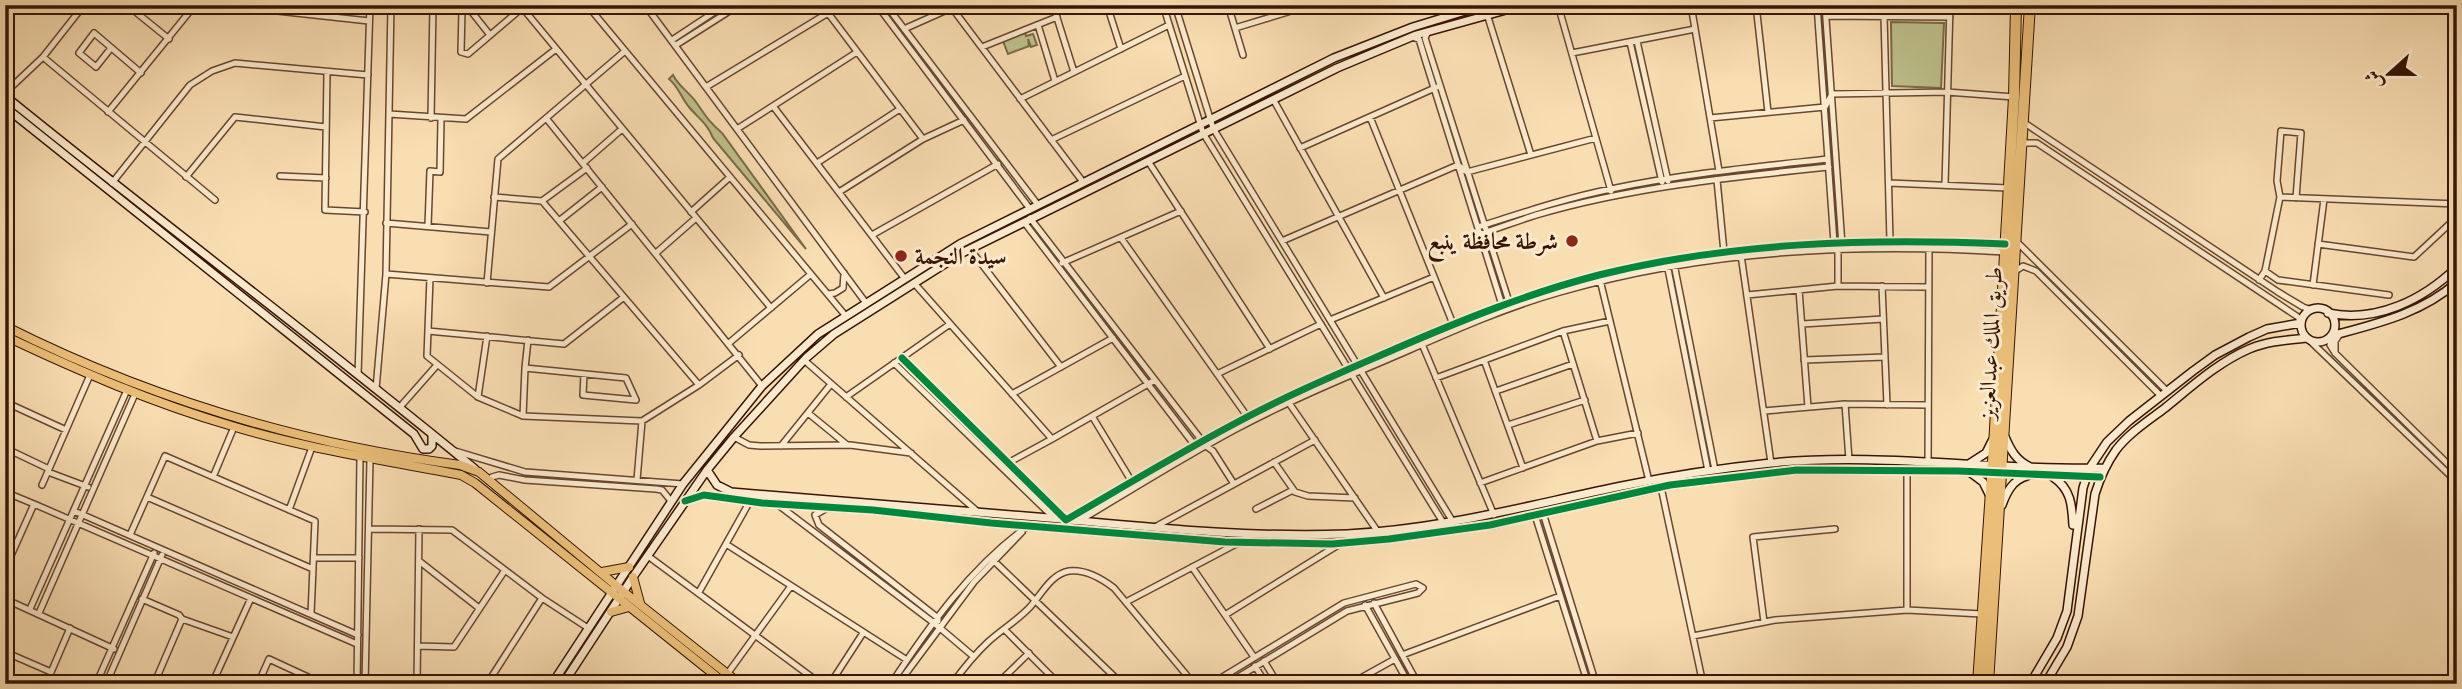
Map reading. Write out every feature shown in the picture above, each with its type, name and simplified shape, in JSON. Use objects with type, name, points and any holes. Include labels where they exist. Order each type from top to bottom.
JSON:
[{"type":"highway","name":"طريق الملك عبدالعزيز","points":[[2000,434],[2016,5]]},
{"type":"highway","name":"طريق الملك عبدالعزيز","points":[[1988,684],[1999,512],[1997,470],[2014,272],[2008,246],[2021,147],[2030,5]]},
{"type":"highway","name":"طريق الملك عبدالعزيز","points":[[1978,684],[1990,497],[1997,470]]},
{"type":"main road","points":[[552,684],[683,484],[762,386],[817,334],[960,244],[1334,58],[1449,16],[1524,5]]},
{"type":"main road","points":[[564,684],[633,577],[708,470],[734,437],[804,360],[834,334],[970,249],[1147,160],[1347,63],[1486,9]]},
{"type":"main road","points":[[5,94],[111,183],[400,407],[602,572],[616,585],[629,607],[726,684]]},
{"type":"main road","points":[[5,107],[414,433],[426,450],[434,442],[431,433]]},
{"type":"main road","points":[[2328,313],[2358,315],[2397,306],[2424,293],[2457,267]]},
{"type":"main road","points":[[2045,684],[2067,648],[2078,616],[2090,517],[2100,477],[2127,438],[2220,365],[2243,352],[2265,344],[2307,338],[2322,342],[2331,336],[2403,315],[2429,303],[2457,282]]},
{"type":"main road","points":[[2307,338],[2301,323],[2305,315],[2312,310],[2323,310],[2334,321],[2331,336]]},
{"type":"main road","points":[[2030,684],[2057,638],[2067,611],[2074,542],[2087,473],[2098,454],[2117,432],[2232,344],[2267,330],[2301,323]]},
{"type":"main road","points":[[5,326],[114,377],[183,401],[334,442],[460,465],[478,472]]},
{"type":"main road","points":[[5,336],[131,392],[234,427],[360,458],[461,475],[475,483],[611,593],[621,595],[641,606],[740,684]]},
{"type":"main road","points":[[685,501],[704,495],[1028,526],[1240,542],[1340,544],[1458,530],[1661,487],[1717,478],[1797,470],[1968,468],[1986,453],[2000,434],[2015,456],[2033,472],[2049,476],[2087,473],[2104,468]]},
{"type":"main road","points":[[409,456],[416,452],[420,444]]},
{"type":"main road","points":[[708,470],[717,485],[731,492],[1154,527],[1297,535],[1378,532],[1444,524],[1649,481],[1771,463],[1849,460],[1928,463],[1997,470],[2087,473],[2100,477]]},
{"type":"main road","points":[[1968,468],[1983,482],[1990,497]]},
{"type":"main road","points":[[1999,512],[2013,484],[2033,472]]},
{"type":"main road","points":[[2049,476],[2064,487],[2071,501],[2074,542]]},
{"type":"main road","points":[[602,572],[629,567]]},
{"type":"main road","points":[[633,577],[641,606]]},
{"type":"main road","points":[[611,612],[629,607]]},
{"type":"street","points":[[5,94],[43,57],[84,5]]},
{"type":"street","points":[[127,5],[169,39]]},
{"type":"street","points":[[108,112],[195,5]]},
{"type":"street","points":[[222,5],[369,21]]},
{"type":"street","points":[[318,15],[319,5]]},
{"type":"street","points":[[358,375],[370,5]]},
{"type":"street","points":[[376,389],[386,274],[391,5]]},
{"type":"street","points":[[431,118],[433,5]]},
{"type":"street","points":[[587,5],[845,315]]},
{"type":"street","points":[[645,5],[866,303]]},
{"type":"street","points":[[706,5],[712,13]]},
{"type":"street","points":[[674,43],[725,5]]},
{"type":"street","points":[[674,43],[740,5]]},
{"type":"street","points":[[822,5],[923,139]]},
{"type":"street","points":[[877,5],[998,165],[1034,207]]},
{"type":"street","points":[[886,5],[1004,161],[1034,207]]},
{"type":"street","points":[[1053,5],[1074,72]]},
{"type":"street","points":[[1107,5],[1121,49]]},
{"type":"street","points":[[1163,5],[1203,133],[1444,524]]},
{"type":"street","points":[[1175,5],[1213,128],[1453,522]]},
{"type":"street","points":[[1228,5],[1243,55]]},
{"type":"street","points":[[1446,5],[1449,16]]},
{"type":"street","points":[[1558,5],[1613,197]]},
{"type":"street","points":[[1691,5],[1719,171]]},
{"type":"street","points":[[1756,5],[1768,112]]},
{"type":"street","points":[[1817,5],[1828,159],[1838,246]]},
{"type":"street","points":[[1825,5],[1832,94],[1838,286]]},
{"type":"street","points":[[1945,186],[1950,5]]},
{"type":"street","points":[[490,35],[467,6],[462,10],[461,52],[468,54],[490,35],[521,7],[771,308]]},
{"type":"street","points":[[904,29],[955,6],[982,47],[1083,182]]},
{"type":"street","points":[[1235,28],[1308,6]]},
{"type":"street","points":[[1486,9],[1531,155]]},
{"type":"street","points":[[706,87],[828,13]]},
{"type":"street","points":[[1826,16],[1950,17]]},
{"type":"street","points":[[1884,16],[1890,240]]},
{"type":"street","points":[[982,47],[1057,17]]},
{"type":"street","points":[[1038,25],[1055,81]]},
{"type":"street","points":[[1020,99],[1169,25]]},
{"type":"street","points":[[1572,53],[1695,29]]},
{"type":"street","points":[[1429,31],[1425,38],[1437,87],[1458,165],[1502,305]]},
{"type":"street","points":[[111,47],[96,67],[79,53],[94,33],[111,47],[141,73]]},
{"type":"street","points":[[1411,37],[1419,39],[1437,87],[1468,172],[1509,302]]},
{"type":"street","points":[[1633,41],[1666,188]]},
{"type":"street","points":[[388,114],[467,119],[556,49]]},
{"type":"street","points":[[487,283],[498,159],[625,51]]},
{"type":"street","points":[[737,129],[857,52]]},
{"type":"street","points":[[43,57],[215,200]]},
{"type":"street","points":[[111,183],[190,85],[212,71],[235,63],[368,75]]},
{"type":"street","points":[[327,72],[325,210],[365,212]]},
{"type":"street","points":[[1051,140],[1185,76]]},
{"type":"street","points":[[1300,148],[1437,87]]},
{"type":"street","points":[[1832,94],[1947,92],[2014,97]]},
{"type":"street","points":[[1825,107],[1832,94]]},
{"type":"street","points":[[1273,99],[1384,298]]},
{"type":"street","points":[[773,106],[905,279]]},
{"type":"street","points":[[1710,118],[1825,107]]},
{"type":"street","points":[[817,163],[900,109]]},
{"type":"street","points":[[186,177],[235,117],[326,127]]},
{"type":"street","points":[[1370,117],[1453,324]]},
{"type":"street","points":[[428,226],[430,172],[440,172],[441,118]]},
{"type":"street","points":[[546,118],[762,386]]},
{"type":"street","points":[[839,192],[923,139],[964,120]]},
{"type":"street","points":[[2023,122],[2259,280],[2296,304],[2312,310]]},
{"type":"street","points":[[542,201],[622,129]]},
{"type":"street","points":[[2259,280],[2265,271],[2280,197],[2277,181],[2281,131],[2301,133],[2296,198]]},
{"type":"street","points":[[1468,172],[1596,138]]},
{"type":"street","points":[[2043,147],[2042,141],[2048,139]]},
{"type":"street","points":[[2021,147],[2031,141],[2043,147],[2300,318],[2301,323]]},
{"type":"street","points":[[1478,227],[1611,189],[1719,171],[1828,159]]},
{"type":"street","points":[[1147,160],[1270,349]]},
{"type":"street","points":[[872,235],[1004,161]]},
{"type":"street","points":[[1458,165],[1468,172]]},
{"type":"street","points":[[1282,241],[1458,165]]},
{"type":"street","points":[[1480,234],[1537,215],[1613,197],[1717,180],[1829,167]]},
{"type":"street","points":[[280,176],[326,178]]},
{"type":"street","points":[[691,212],[730,177]]},
{"type":"street","points":[[1717,180],[1724,252]]},
{"type":"street","points":[[1889,183],[2008,188]]},
{"type":"street","points":[[559,221],[602,187]]},
{"type":"street","points":[[495,197],[542,201],[699,384]]},
{"type":"street","points":[[2280,197],[2457,204]]},
{"type":"street","points":[[2313,285],[2324,199]]},
{"type":"street","points":[[1057,265],[1181,211]]},
{"type":"street","points":[[2154,221],[2160,214]]},
{"type":"street","points":[[2318,243],[2414,257],[2457,217]]},
{"type":"street","points":[[656,253],[696,218]]},
{"type":"street","points":[[1027,220],[1064,262],[1204,444],[1213,451],[1234,484]]},
{"type":"street","points":[[1027,220],[1057,265],[1197,448]]},
{"type":"street","points":[[387,223],[491,232]]},
{"type":"street","points":[[386,274],[549,287],[632,224]]},
{"type":"street","points":[[1121,237],[1249,419]]},
{"type":"street","points":[[1671,264],[1741,253],[1890,240],[1928,244]]},
{"type":"street","points":[[1928,244],[1928,463]]},
{"type":"street","points":[[1838,246],[2008,246],[2164,394]]},
{"type":"street","points":[[970,249],[1061,367]]},
{"type":"street","points":[[1079,521],[1249,419],[1453,324],[1509,302],[1600,278],[1724,252],[1741,253]]},
{"type":"street","points":[[1741,253],[1771,463]]},
{"type":"street","points":[[1671,264],[1711,470]]},
{"type":"street","points":[[2014,272],[2018,267],[2036,271],[2164,394]]},
{"type":"street","points":[[2265,271],[2278,280],[2389,295]]},
{"type":"street","points":[[828,294],[843,288],[844,273]]},
{"type":"street","points":[[729,343],[811,274]]},
{"type":"street","points":[[1330,320],[1434,277]]},
{"type":"street","points":[[430,278],[427,356],[478,397],[523,416],[642,421],[738,355]]},
{"type":"street","points":[[1600,278],[1649,481]]},
{"type":"street","points":[[1359,368],[1479,320],[1600,278]]},
{"type":"street","points":[[914,283],[1052,439]]},
{"type":"street","points":[[1747,295],[1838,286],[1928,287]]},
{"type":"street","points":[[1882,286],[1886,405]]},
{"type":"street","points":[[1799,290],[1808,407]]},
{"type":"street","points":[[428,331],[564,344],[624,297]]},
{"type":"street","points":[[2287,325],[2294,320],[2291,312]]},
{"type":"street","points":[[1802,324],[1884,319]]},
{"type":"street","points":[[1436,378],[1563,331],[1610,321]]},
{"type":"street","points":[[846,397],[950,324]]},
{"type":"street","points":[[1217,374],[1321,324]]},
{"type":"street","points":[[1563,331],[1597,441]]},
{"type":"street","points":[[2335,353],[2335,341],[2341,333]]},
{"type":"street","points":[[2331,336],[2330,345],[2335,353],[2457,473]]},
{"type":"street","points":[[478,397],[487,337]]},
{"type":"street","points":[[1013,394],[1113,338]]},
{"type":"street","points":[[2307,338],[2457,482]]},
{"type":"street","points":[[523,416],[528,340]]},
{"type":"street","points":[[1422,344],[1494,515]]},
{"type":"street","points":[[902,358],[1066,520],[1197,448]]},
{"type":"street","points":[[1804,360],[1885,358]]},
{"type":"street","points":[[804,360],[978,512]]},
{"type":"street","points":[[1485,360],[1523,468]]},
{"type":"street","points":[[894,363],[1054,519]]},
{"type":"street","points":[[400,407],[437,365]]},
{"type":"street","points":[[1496,391],[1573,365]]},
{"type":"street","points":[[525,368],[626,377],[636,400],[583,395],[584,374]]},
{"type":"street","points":[[1249,419],[1350,372]]},
{"type":"street","points":[[42,485],[90,375]]},
{"type":"street","points":[[1001,467],[1155,380]]},
{"type":"street","points":[[780,446],[831,384]]},
{"type":"street","points":[[30,610],[70,518],[131,392]]},
{"type":"street","points":[[39,613],[94,490],[131,392]]},
{"type":"street","points":[[1508,425],[1585,400]]},
{"type":"street","points":[[5,402],[66,430]]},
{"type":"street","points":[[1289,402],[1378,532]]},
{"type":"street","points":[[1764,411],[1845,404],[1928,405]]},
{"type":"street","points":[[1845,404],[1849,460]]},
{"type":"street","points":[[808,413],[847,445]]},
{"type":"street","points":[[1093,416],[1132,482]]},
{"type":"street","points":[[638,480],[642,421]]},
{"type":"street","points":[[213,477],[234,427]]},
{"type":"street","points":[[1480,483],[1597,441],[1637,433]]},
{"type":"street","points":[[734,437],[749,445],[847,445],[911,453]]},
{"type":"street","points":[[1154,527],[1315,440]]},
{"type":"street","points":[[289,510],[312,447]]},
{"type":"street","points":[[5,448],[94,490]]},
{"type":"street","points":[[451,449],[525,472],[683,484]]},
{"type":"street","points":[[130,535],[165,456],[315,521],[311,614]]},
{"type":"street","points":[[357,684],[360,458]]},
{"type":"street","points":[[365,684],[370,460]]},
{"type":"street","points":[[1274,462],[1293,490],[1308,496],[1354,498]]},
{"type":"street","points":[[1907,470],[1907,610]]},
{"type":"street","points":[[489,481],[499,475],[525,480],[656,489],[662,490],[671,501]]},
{"type":"street","points":[[1661,487],[1703,684]]},
{"type":"street","points":[[1256,509],[1293,490]]},
{"type":"street","points":[[5,492],[357,644]]},
{"type":"street","points":[[147,497],[313,569]]},
{"type":"street","points":[[699,592],[750,501]]},
{"type":"street","points":[[5,569],[34,504]]},
{"type":"street","points":[[777,504],[937,623]]},
{"type":"street","points":[[828,507],[815,515],[819,525],[973,656]]},
{"type":"street","points":[[74,511],[358,635]]},
{"type":"street","points":[[1539,514],[1560,596],[1588,684]]},
{"type":"street","points":[[1539,514],[1596,684]]},
{"type":"street","points":[[898,684],[969,577],[1003,543],[1028,526]]},
{"type":"street","points":[[891,684],[937,623],[1028,526]]},
{"type":"street","points":[[369,529],[452,530],[542,598],[588,628]]},
{"type":"street","points":[[417,684],[419,529]]},
{"type":"street","points":[[1764,622],[1753,537],[1835,529]]},
{"type":"street","points":[[1126,602],[1240,542]]},
{"type":"street","points":[[726,544],[907,660]]},
{"type":"street","points":[[1225,615],[1340,544]]},
{"type":"street","points":[[96,684],[157,547]]},
{"type":"street","points":[[5,548],[13,551]]},
{"type":"street","points":[[106,684],[164,550]]},
{"type":"street","points":[[648,556],[821,684]]},
{"type":"street","points":[[314,558],[359,558]]},
{"type":"street","points":[[419,561],[479,608]]},
{"type":"street","points":[[995,561],[1120,683]]},
{"type":"street","points":[[1192,567],[1254,657]]},
{"type":"street","points":[[418,646],[454,646],[505,570]]},
{"type":"street","points":[[953,684],[973,656],[1036,600],[1059,574],[1071,571],[1087,572],[1102,578],[1126,602],[1194,684]]},
{"type":"street","points":[[1211,684],[1344,603],[1416,584],[1423,588],[1418,593],[1365,605],[1324,622],[1227,684]]},
{"type":"street","points":[[727,673],[791,586]]},
{"type":"street","points":[[1402,655],[1560,596]]},
{"type":"street","points":[[212,684],[251,598]]},
{"type":"street","points":[[487,684],[542,598]]},
{"type":"street","points":[[5,599],[120,652]]},
{"type":"street","points":[[142,599],[179,615],[182,619],[233,637]]},
{"type":"street","points":[[1374,603],[1418,684]]},
{"type":"street","points":[[1365,605],[1409,684]]},
{"type":"street","points":[[1693,636],[1764,622],[1907,610],[1984,614]]},
{"type":"street","points":[[155,684],[182,619]]},
{"type":"street","points":[[46,684],[70,628]]},
{"type":"street","points":[[1004,629],[1059,684]]},
{"type":"street","points":[[830,684],[863,633]]},
{"type":"street","points":[[5,652],[51,672]]},
{"type":"street","points":[[997,684],[1029,653]]},
{"type":"street","points":[[258,684],[269,659],[320,683]]},
{"type":"street","points":[[1350,684],[1395,659]]},
{"type":"street","points":[[1264,661],[1278,684]]},
{"type":"street","points":[[1255,666],[1266,684]]},
{"type":"street","points":[[1045,684],[1051,676]]},
{"type":"green space","points":[[1891,22],[1944,23],[1941,88],[1892,86]]},
{"type":"green space","points":[[1025,32],[1026,36],[1033,34],[1037,45],[1031,47],[1028,39],[1029,46],[1008,54],[1003,41]]},
{"type":"green space","points":[[673,75],[722,133],[806,249],[686,104],[669,79]]},
{"type":"cycle path","points":[[902,358],[1066,520],[1211,436],[1292,395],[1471,318],[1573,282],[1649,264],[1750,249],[1852,242],[2005,244]]},
{"type":"cycle path","points":[[685,501],[704,495],[762,503],[873,510],[991,523],[1225,542],[1332,544],[1490,525],[1670,485],[1797,470],[1958,471],[2100,477]]},
{"type":"place","name":"شرطة محافظة ينبع","points":[[1572,241]]},
{"type":"place","name":"سيدة النجمة","points":[[901,256]]}]
